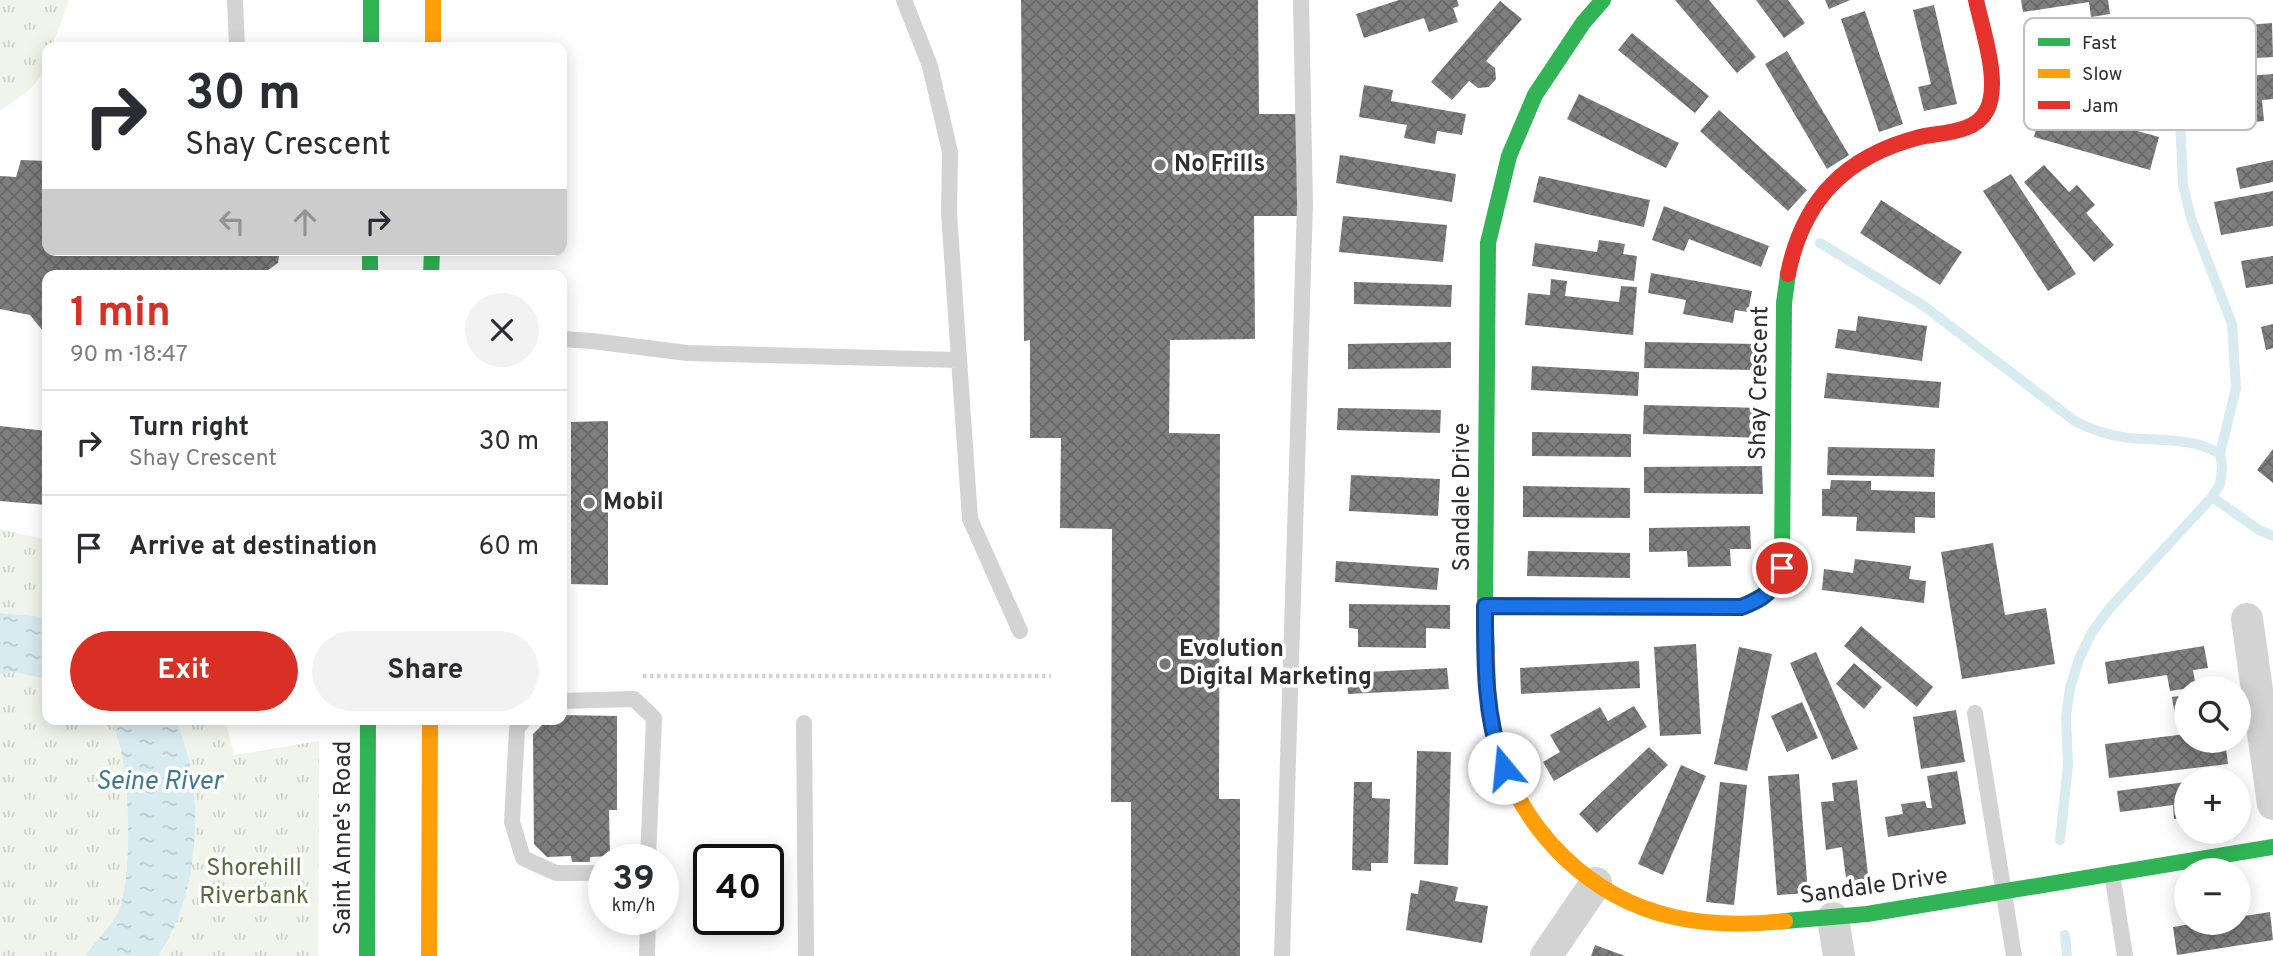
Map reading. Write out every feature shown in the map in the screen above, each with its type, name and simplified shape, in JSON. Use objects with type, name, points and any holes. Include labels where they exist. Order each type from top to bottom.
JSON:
[{"type":"street","points":[[371,0],[371,42]]},
{"type":"street","points":[[433,0],[433,42]]},
{"type":"street","name":"Shay Crescent","points":[[1485,606],[1741,607],[1761,600],[1773,587],[1782,568],[1784,303],[1787,270],[1796,243],[1822,191],[1841,173],[1865,157],[1894,145],[1974,125],[1987,111],[1992,96],[1991,80],[1976,0]]},
{"type":"street","name":"Sandale Drive","points":[[1600,1],[1554,64],[1525,116],[1509,156],[1488,243],[1485,606],[1489,708],[1497,748],[1512,788],[1531,820],[1557,852],[1615,896],[1684,919],[1755,924],[1833,918],[2273,847]]},
{"type":"street","points":[[2247,619],[2273,804]]},
{"type":"street","name":"Saint Anne's Road","points":[[367,956],[368,725]]},
{"type":"street","points":[[429,956],[430,725]]},
{"type":"street","points":[[1546,956],[1596,883]]},
{"type":"street","points":[[1833,918],[1839,956]]},
{"type":"lane","points":[[235,0],[237,42]]},
{"type":"lane","points":[[904,0],[930,66],[950,152],[949,213],[970,519],[1020,631]]},
{"type":"lane","points":[[1282,956],[1305,204],[1301,0]]},
{"type":"lane","points":[[567,339],[687,353],[959,360]]},
{"type":"lane","points":[[567,701],[634,699],[654,718],[649,844]]},
{"type":"lane","points":[[1975,713],[2014,956]]},
{"type":"lane","points":[[804,723],[806,956]]},
{"type":"lane","points":[[520,725],[517,729],[512,822],[523,858],[556,873],[588,873]]},
{"type":"lane","points":[[2112,873],[2124,956]]},
{"type":"lane","points":[[647,956],[648,935]]},
{"type":"path","points":[[642,676],[1051,676]]},
{"type":"green space","points":[[0,0],[69,0],[54,42],[42,42],[42,72],[39,78],[27,92],[0,111]]},
{"type":"green space","points":[[0,529],[42,539],[42,617],[0,613]]},
{"type":"green space","points":[[13,672],[42,678],[42,725],[112,725],[116,734],[122,756],[128,814],[123,895],[111,924],[85,956],[0,956],[0,674]]},
{"type":"green space","name":"Shorehill Riverbank","points":[[177,725],[226,725],[234,755],[319,741],[318,956],[158,956],[183,903],[191,872],[195,807],[185,746]]},
{"type":"water","points":[[0,613],[42,617],[42,678],[13,672],[0,674]]},
{"type":"water","name":"Seine River","points":[[112,725],[177,725],[192,776],[195,840],[191,872],[172,931],[158,956],[85,956],[111,924],[123,895],[128,814],[122,756]]},
{"type":"building","points":[[1021,0],[1258,0],[1259,114],[1298,114],[1299,216],[1254,216],[1255,339],[1170,340],[1169,433],[1220,434],[1219,799],[1240,799],[1240,956],[1131,956],[1131,802],[1111,802],[1112,529],[1060,528],[1061,438],[1030,438],[1030,340],[1024,341]]},
{"type":"building","points":[[1399,0],[1457,0],[1459,6],[1453,8],[1458,22],[1429,32],[1424,18],[1364,38],[1356,14]]},
{"type":"building","points":[[1675,0],[1709,0],[1756,57],[1737,73]]},
{"type":"building","points":[[1756,0],[1788,0],[1805,23],[1784,38]]},
{"type":"building","points":[[1825,0],[1850,0],[1829,9]]},
{"type":"building","points":[[2021,0],[2108,0],[2110,14],[2091,17],[2089,2],[2023,12]]},
{"type":"building","points":[[1500,1],[1522,19],[1486,61],[1495,68],[1496,79],[1489,87],[1478,88],[1469,81],[1452,100],[1431,82]]},
{"type":"building","points":[[1934,5],[1957,104],[1924,111],[1918,87],[1931,84],[1913,10]]},
{"type":"building","points":[[1865,11],[1903,124],[1879,132],[1841,19]]},
{"type":"building","points":[[2272,23],[2273,57],[2256,58],[2256,24]]},
{"type":"building","points":[[1632,33],[1709,96],[1695,113],[1618,50]]},
{"type":"building","points":[[1787,51],[1849,155],[1827,169],[1765,64]]},
{"type":"building","points":[[2273,74],[2273,99],[2262,100],[2264,121],[2256,122],[2256,75]]},
{"type":"building","points":[[1364,85],[1393,90],[1391,101],[1466,114],[1462,135],[1437,131],[1435,144],[1404,138],[1407,125],[1359,117]]},
{"type":"building","points":[[1579,94],[1679,143],[1666,168],[1567,119]]},
{"type":"building","points":[[1719,110],[1807,190],[1788,211],[1700,131]]},
{"type":"building","points":[[2036,130],[2134,130],[2159,137],[2150,170],[2034,137]]},
{"type":"building","points":[[1340,155],[1456,174],[1452,202],[1336,183]]},
{"type":"building","points":[[21,160],[42,161],[42,256],[279,256],[278,263],[268,270],[42,270],[42,330],[30,315],[0,309],[0,176],[16,177]]},
{"type":"building","points":[[2273,160],[2273,182],[2240,189],[2236,168]]},
{"type":"building","points":[[2044,165],[2069,192],[2077,185],[2095,205],[2086,213],[2114,245],[2094,262],[2024,182]]},
{"type":"building","points":[[2011,174],[2076,274],[2048,291],[1983,191]]},
{"type":"building","points":[[1539,176],[1650,200],[1644,227],[1533,202]]},
{"type":"building","points":[[2273,191],[2273,226],[2221,235],[2214,202]]},
{"type":"building","points":[[1881,200],[1962,252],[1940,285],[1860,233]]},
{"type":"building","points":[[1664,206],[1769,246],[1761,267],[1689,239],[1684,251],[1652,240]]},
{"type":"building","points":[[1343,216],[1447,225],[1443,262],[1339,252]]},
{"type":"building","points":[[1599,240],[1625,244],[1623,254],[1637,256],[1634,281],[1532,266],[1535,243],[1597,252]]},
{"type":"building","points":[[2273,256],[2273,284],[2246,288],[2241,261]]},
{"type":"building","points":[[1651,273],[1752,291],[1748,312],[1735,310],[1733,323],[1683,314],[1686,300],[1648,293]]},
{"type":"building","points":[[1551,279],[1567,281],[1565,296],[1619,302],[1621,286],[1637,287],[1633,335],[1525,325],[1528,293],[1550,295]]},
{"type":"building","points":[[1354,282],[1452,285],[1451,307],[1354,304]]},
{"type":"building","points":[[1858,316],[1927,326],[1922,361],[1835,348],[1838,329],[1856,331]]},
{"type":"building","points":[[2273,324],[2273,348],[2266,350],[2261,327]]},
{"type":"building","points":[[1451,342],[1451,368],[1348,369],[1348,344]]},
{"type":"building","points":[[1645,342],[1758,344],[1758,370],[1644,368]]},
{"type":"building","points":[[1532,366],[1639,372],[1638,396],[1531,390]]},
{"type":"building","points":[[1827,373],[1941,382],[1939,408],[1824,398]]},
{"type":"building","points":[[1644,405],[1763,408],[1762,438],[1643,434]]},
{"type":"building","points":[[1338,408],[1441,410],[1440,433],[1337,430]]},
{"type":"building","name":"Mobil","points":[[608,421],[608,585],[571,584],[571,422]]},
{"type":"building","points":[[0,426],[42,430],[42,505],[0,501]]},
{"type":"building","points":[[1532,432],[1631,434],[1631,457],[1532,456]]},
{"type":"building","points":[[1828,447],[1935,449],[1934,477],[1827,475]]},
{"type":"building","points":[[2273,449],[2273,483],[2257,470]]},
{"type":"building","points":[[1762,466],[1763,494],[1644,493],[1644,467]]},
{"type":"building","points":[[1351,475],[1440,479],[1438,516],[1349,511]]},
{"type":"building","points":[[1831,480],[1871,481],[1871,490],[1935,492],[1935,518],[1915,517],[1915,533],[1856,531],[1857,517],[1822,516],[1822,489],[1830,489]]},
{"type":"building","points":[[1523,486],[1630,488],[1630,518],[1523,517]]},
{"type":"building","points":[[1750,526],[1751,549],[1730,549],[1731,566],[1688,567],[1687,551],[1649,552],[1649,528]]},
{"type":"building","points":[[1993,543],[2005,615],[2046,608],[2055,664],[1962,679],[1941,552]]},
{"type":"building","points":[[1528,551],[1630,553],[1630,578],[1527,576]]},
{"type":"building","points":[[1855,559],[1911,566],[1909,579],[1926,581],[1924,603],[1822,590],[1824,569],[1853,573]]},
{"type":"building","points":[[1336,561],[1439,568],[1437,590],[1335,582]]},
{"type":"building","points":[[1349,604],[1450,605],[1450,629],[1426,628],[1426,648],[1358,647],[1358,629],[1349,628]]},
{"type":"building","points":[[1861,626],[1933,687],[1917,707],[1844,646]]},
{"type":"building","points":[[1696,644],[1701,734],[1660,736],[1654,647]]},
{"type":"building","points":[[2204,646],[2208,668],[2193,670],[2194,676],[2174,676],[2174,690],[2170,691],[2167,675],[2108,684],[2105,662]]},
{"type":"building","points":[[1739,647],[1772,654],[1747,771],[1714,764]]},
{"type":"building","points":[[1816,652],[1858,749],[1832,760],[1790,663]]},
{"type":"building","points":[[1639,661],[1640,688],[1521,694],[1520,668]]},
{"type":"building","points":[[1854,663],[1882,687],[1864,709],[1836,684]]},
{"type":"building","points":[[1447,668],[1449,689],[1348,694],[1347,673]]},
{"type":"building","points":[[1802,702],[1818,738],[1787,752],[1771,716]]},
{"type":"building","points":[[1634,706],[1647,727],[1554,781],[1543,762],[1560,752],[1550,735],[1600,707],[1608,721]]},
{"type":"building","points":[[1956,710],[1965,762],[1921,769],[1913,717]]},
{"type":"building","points":[[567,715],[617,716],[617,810],[609,810],[610,844],[588,844],[588,862],[572,862],[571,856],[547,857],[534,844],[533,734],[542,725],[567,725]]},
{"type":"building","points":[[2174,735],[2174,753],[2227,753],[2228,764],[2174,767],[2174,770],[2109,778],[2105,744]]},
{"type":"building","points":[[1649,747],[1668,765],[1597,833],[1579,814]]},
{"type":"building","points":[[1417,751],[1451,752],[1448,865],[1414,864]]},
{"type":"building","points":[[1681,765],[1706,776],[1663,875],[1638,864]]},
{"type":"building","points":[[1957,771],[1966,824],[1888,837],[1885,817],[1903,814],[1901,804],[1925,801],[1927,808],[1932,808],[1927,776]]},
{"type":"building","points":[[1799,774],[1808,893],[1777,895],[1768,776]]},
{"type":"building","points":[[1857,780],[1869,883],[1847,886],[1842,847],[1826,850],[1821,802],[1834,801],[1832,783]]},
{"type":"building","points":[[1354,782],[1372,782],[1372,798],[1390,799],[1388,863],[1371,863],[1371,871],[1352,870]]},
{"type":"building","points":[[1720,782],[1747,785],[1734,905],[1706,902]]},
{"type":"building","points":[[2174,784],[2174,819],[2173,805],[2120,812],[2117,791]]},
{"type":"building","points":[[1420,880],[1458,887],[1455,901],[1488,906],[1482,943],[1406,930],[1411,893],[1418,894]]},
{"type":"building","points":[[2270,912],[2273,940],[2177,955],[2174,935],[2251,935],[2251,915]]},
{"type":"building","points":[[1595,945],[1625,956],[1591,956]]},
{"type":"waterway","points":[[2060,840],[2068,765],[2066,717],[2070,688],[2079,659],[2091,634],[2109,609],[2212,497],[2220,484],[2220,454],[2236,388],[2232,324],[2191,218],[2183,185],[2180,130]]},
{"type":"waterway","points":[[1820,243],[1924,306],[2076,422],[2111,435],[2197,444],[2220,454]]},
{"type":"waterway","points":[[2212,497],[2259,530],[2273,536]]},
{"type":"waterway","points":[[2065,935],[2067,956]]},
{"type":"traffic: fast","points":[[371,0],[371,42]]},
{"type":"traffic: fast","points":[[1487,655],[1485,605],[1488,243],[1509,156],[1535,95],[1583,23],[1603,0]]},
{"type":"traffic: fast","points":[[370,256],[370,270]]},
{"type":"traffic: fast","points":[[431,270],[432,256]]},
{"type":"traffic: fast","points":[[1485,605],[1741,607],[1767,593],[1782,568],[1784,303],[1788,274]]},
{"type":"traffic: fast","points":[[367,956],[368,725]]},
{"type":"traffic: fast","points":[[1785,921],[1867,914],[2273,847]]},
{"type":"traffic: slow","points":[[433,0],[433,42]]},
{"type":"traffic: slow","points":[[1487,655],[1490,715],[1498,750],[1525,808],[1543,834],[1564,857],[1614,894],[1643,908],[1674,917],[1730,924],[1785,921]]},
{"type":"traffic: slow","points":[[429,956],[430,725]]},
{"type":"traffic: jam","points":[[1788,274],[1795,247],[1817,203],[1832,184],[1850,169],[1894,145],[1966,128],[1982,118],[1991,98],[1992,85],[1986,40],[1976,0]]},
{"type":"place","name":"No Frills","points":[[1160,165]]},
{"type":"place","name":"Mobil","points":[[589,503]]},
{"type":"place","name":"Evolution Digital Marketing","points":[[1165,664]]},
{"type":"route","points":[[1504,768],[1489,708],[1485,660],[1485,606],[1741,607],[1761,600],[1773,587],[1782,568]]}]
